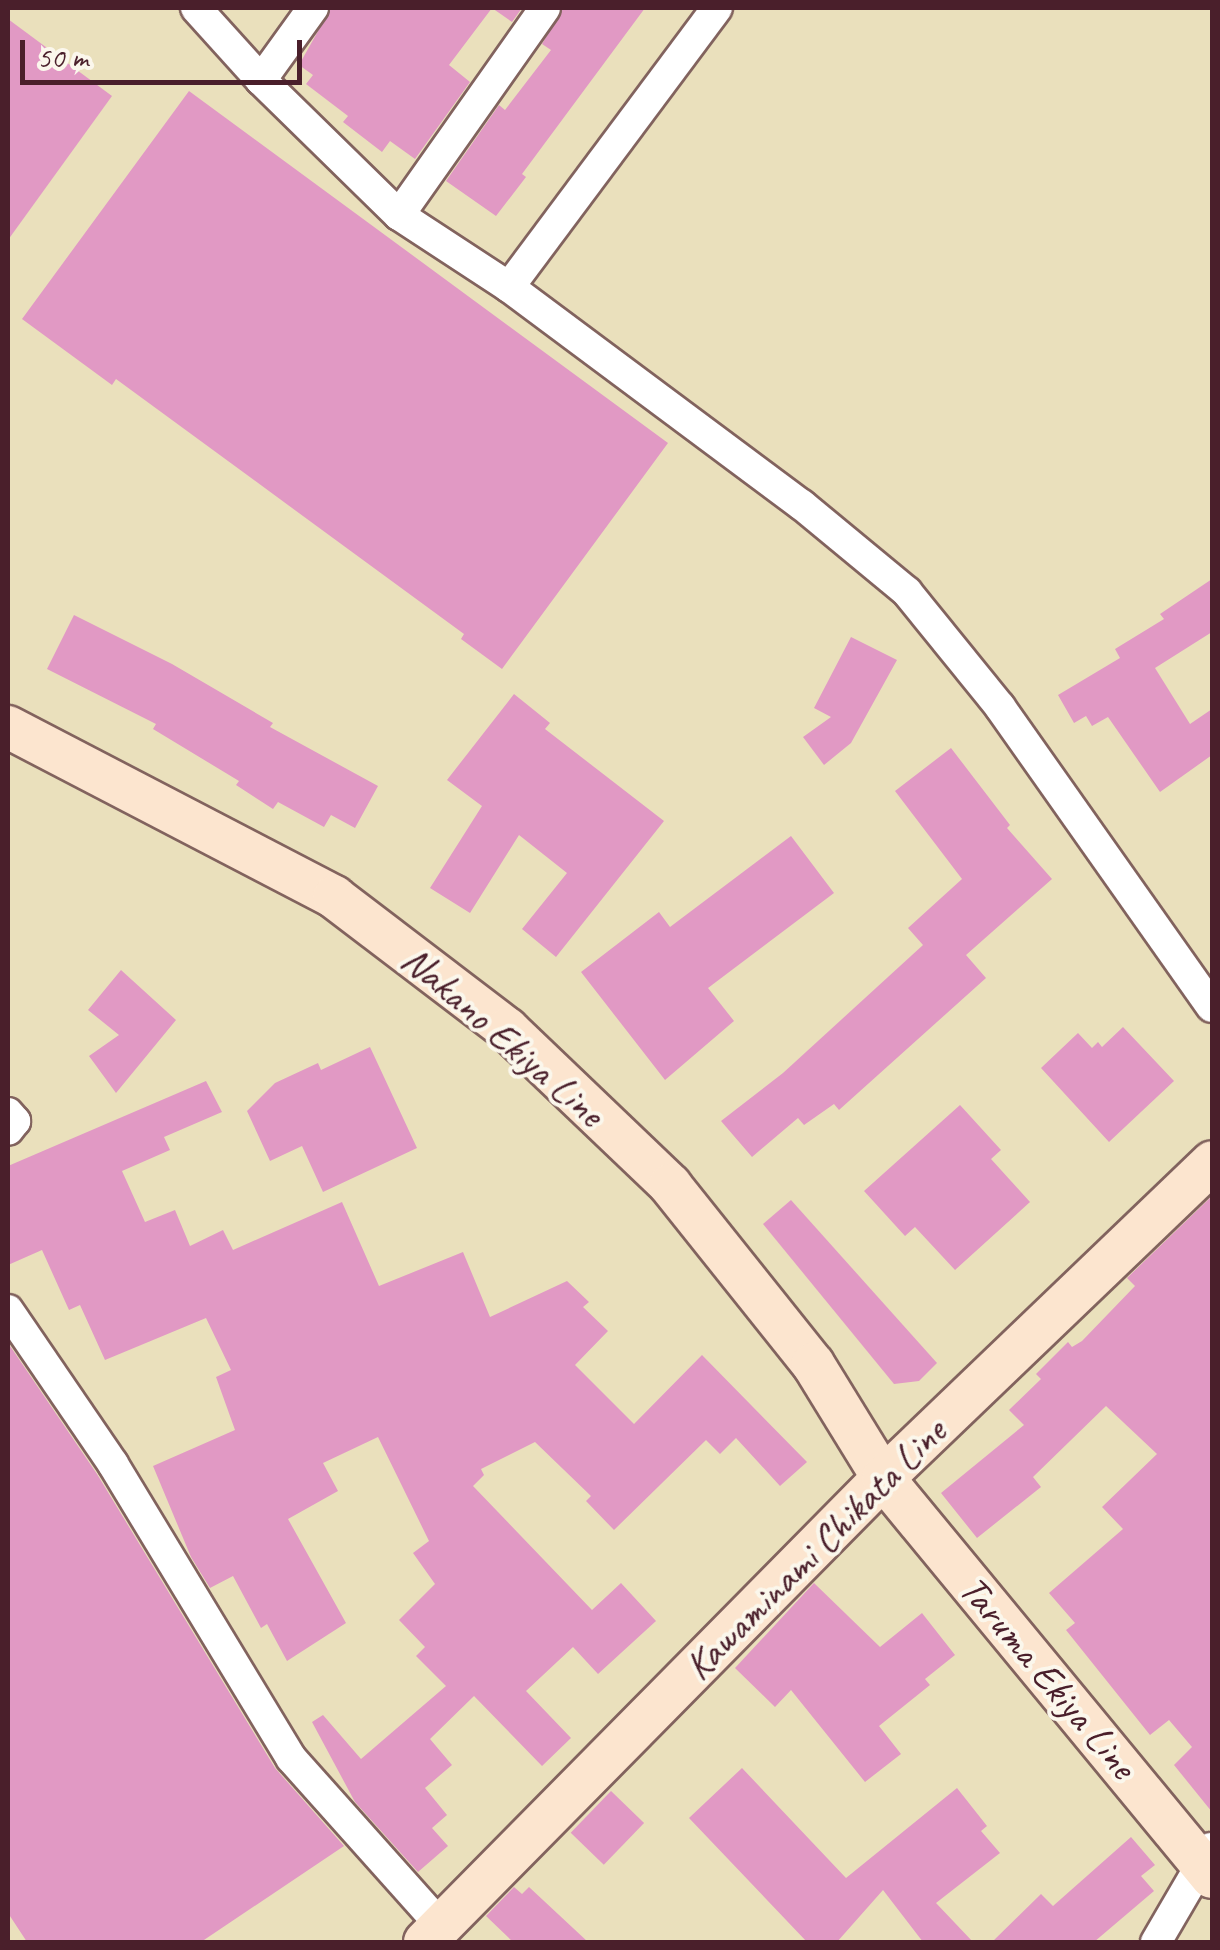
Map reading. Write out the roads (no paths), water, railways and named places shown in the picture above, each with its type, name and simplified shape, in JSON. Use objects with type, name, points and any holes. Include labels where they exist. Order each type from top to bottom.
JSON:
[{"type":"main road","name":"Nakano Ekiya Line","points":[[8,727],[334,897],[507,1029],[670,1185],[813,1364],[883,1478]]},
{"type":"main road","name":"Kawaminami Chikata Line","points":[[433,1934],[883,1478],[1212,1162]]},
{"type":"main road","name":"Taruma Ekiya Line","points":[[883,1478],[1208,1861]]},
{"type":"street","points":[[196,8],[261,80],[399,215],[509,287],[802,505],[908,592],[1000,707],[1212,1007]]},
{"type":"street","points":[[261,80],[313,8]]},
{"type":"street","points":[[399,215],[545,8]]},
{"type":"street","points":[[509,287],[717,8]]},
{"type":"street","points":[[8,1113],[15,1122],[8,1130]]},
{"type":"street","points":[[8,1310],[114,1464],[291,1758],[433,1934]]},
{"type":"street","points":[[1156,1942],[1208,1861]]}]
